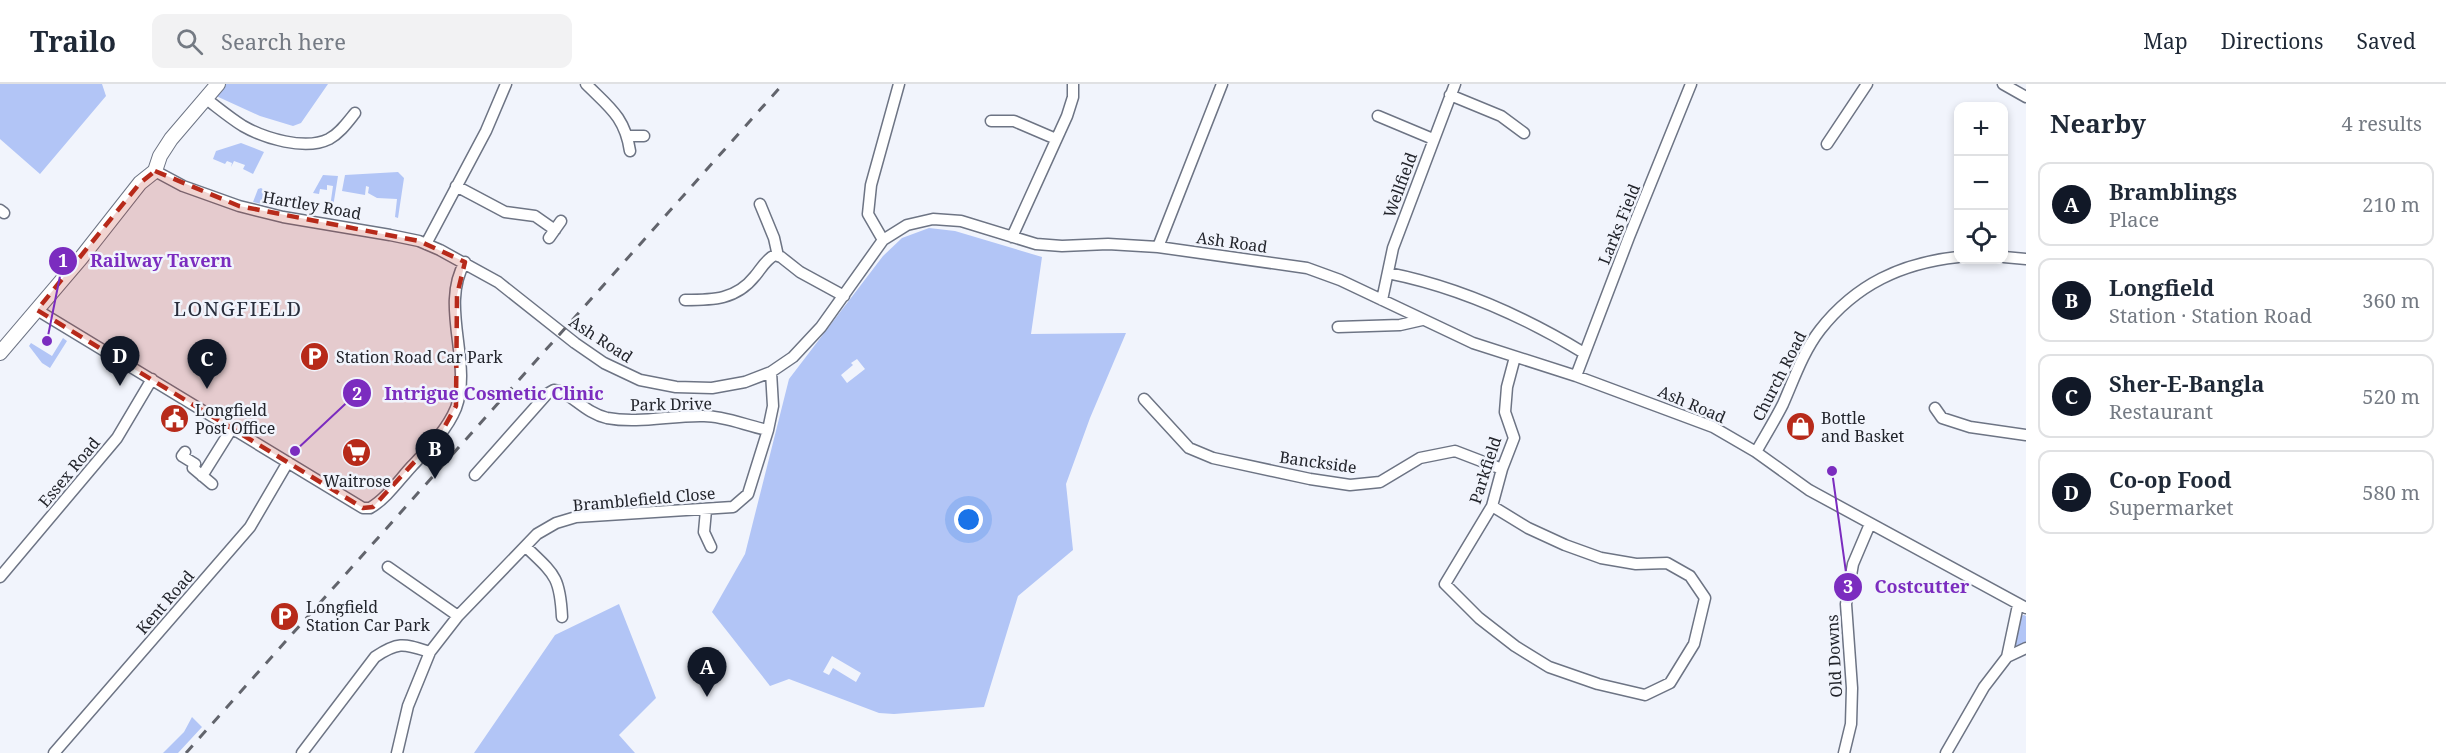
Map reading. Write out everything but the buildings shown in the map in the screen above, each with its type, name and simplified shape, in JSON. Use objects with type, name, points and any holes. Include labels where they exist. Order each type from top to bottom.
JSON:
[{"type":"main road","points":[[0,353],[97,239],[140,183],[155,171],[160,156],[171,139],[218,84]]},
{"type":"street","points":[[426,244],[486,131],[506,84]]},
{"type":"street","points":[[586,84],[620,118],[628,136],[630,151]]},
{"type":"street","points":[[883,240],[868,214],[871,185],[899,84]]},
{"type":"street","points":[[1012,237],[1073,97],[1072,84]]},
{"type":"street","points":[[1158,247],[1222,84]]},
{"type":"street","name":"Wellfield","points":[[1382,300],[1393,248],[1455,84]]},
{"type":"street","name":"Larks Field","points":[[1576,376],[1691,84]]},
{"type":"street","points":[[1827,144],[1867,84]]},
{"type":"street","points":[[2003,84],[2026,97]]},
{"type":"street","points":[[1450,95],[1501,116],[1524,133]]},
{"type":"street","points":[[205,98],[243,126],[258,133],[292,142],[315,144],[326,141],[346,125],[355,113]]},
{"type":"street","points":[[1378,116],[1433,139]]},
{"type":"street","points":[[991,121],[1014,121],[1056,139]]},
{"type":"street","points":[[628,136],[644,136]]},
{"type":"street","name":"Hartley Road","points":[[155,171],[183,186],[239,206],[283,217],[390,235],[426,244],[465,262]]},
{"type":"street","points":[[456,186],[506,213],[537,217],[555,229]]},
{"type":"street","points":[[760,204],[774,238],[778,255],[800,272],[844,296]]},
{"type":"street","name":"Ash Road","points":[[465,262],[513,292],[590,354],[640,380],[676,387],[712,388],[745,381],[771,372],[794,357],[844,296],[883,240],[907,225],[933,219],[961,221],[1036,244],[1158,247],[1307,268],[1340,280],[1473,343],[1576,376],[1713,428],[1756,452],[1809,490],[2022,606]]},
{"type":"street","points":[[696,288],[691,300],[721,299],[736,293],[749,284],[770,257],[778,255]]},
{"type":"street","points":[[2008,257],[2026,259]]},
{"type":"street","name":"Church Road","points":[[1756,452],[1781,407],[1803,357],[1820,331],[1842,307],[1868,285],[1896,270],[1932,260],[1954,258]]},
{"type":"street","points":[[37,310],[366,509],[376,504],[416,462],[441,433],[452,415],[459,397],[457,295],[460,273],[465,262]]},
{"type":"street","points":[[1388,273],[1428,281],[1460,292],[1527,321],[1584,353]]},
{"type":"street","points":[[1338,327],[1400,325],[1422,320]]},
{"type":"street","name":"Parkfield","points":[[1492,506],[1528,528],[1583,552],[1601,558],[1636,564],[1667,563],[1690,576],[1705,598],[1694,644],[1670,683],[1645,695],[1598,684],[1548,667],[1515,646],[1479,618],[1445,584],[1492,506],[1502,469],[1514,438],[1505,412],[1515,357]]},
{"type":"street","name":"Bramblefield Close","points":[[397,753],[408,706],[430,652],[458,616],[537,534],[556,523],[576,517],[733,507],[748,494],[773,406],[771,372]]},
{"type":"street","name":"Essex Road","points":[[0,577],[117,438],[152,379]]},
{"type":"street","name":"Park Drive","points":[[475,475],[553,390],[563,392],[588,411],[607,418],[640,420],[676,416],[712,416],[768,430]]},
{"type":"street","name":"Banckside","points":[[1144,399],[1189,448],[1213,458],[1310,480],[1350,485],[1380,482],[1420,458],[1455,451],[1502,469]]},
{"type":"street","points":[[1935,408],[1942,418],[1970,427],[2026,435]]},
{"type":"street","points":[[202,476],[232,428]]},
{"type":"street","points":[[185,452],[182,456],[195,464],[193,468],[212,484]]},
{"type":"street","name":"Kent Road","points":[[54,753],[250,526],[288,462]]},
{"type":"street","points":[[706,510],[704,532],[711,547]]},
{"type":"street","name":"Old Downs","points":[[1844,753],[1851,724],[1852,688],[1846,604],[1853,564],[1870,524]]},
{"type":"street","points":[[526,547],[554,573],[561,589],[562,617]]},
{"type":"street","points":[[388,567],[439,605],[458,616]]},
{"type":"street","points":[[1946,753],[1984,687],[2007,657],[2022,606]]},
{"type":"street","points":[[302,753],[369,663],[391,646],[407,645],[430,652]]},
{"type":"street","points":[[2007,657],[2026,648]]},
{"type":"highlighted area","points":[[155,171],[239,206],[419,241],[465,262],[457,295],[456,406],[441,433],[373,507],[363,508],[37,310],[140,183]]},
{"type":"shaded area","points":[[0,84],[102,84],[106,96],[40,174],[0,139]]},
{"type":"shaded area","points":[[224,84],[328,84],[301,123],[293,126],[260,116],[214,95]]},
{"type":"shaded area","points":[[241,143],[264,152],[253,174],[243,169],[245,165],[234,161],[231,167],[232,163],[227,161],[225,164],[213,159],[216,151]]},
{"type":"shaded area","points":[[398,172],[404,178],[398,218],[395,217],[397,199],[377,198],[368,193],[369,187],[366,186],[365,195],[342,191],[345,175]]},
{"type":"shaded area","points":[[323,175],[338,176],[333,207],[330,207],[333,186],[327,185],[327,190],[320,189],[319,194],[313,193]]},
{"type":"shaded area","points":[[261,188],[275,197],[270,206],[253,202],[258,189]]},
{"type":"shaded area","points":[[929,228],[955,231],[1042,257],[1031,334],[1126,333],[1090,418],[1066,484],[1073,550],[1018,596],[984,707],[894,714],[879,713],[789,679],[770,686],[712,612],[745,554],[789,379],[883,256],[902,238]],"holes":[[[857,359],[865,369],[847,383],[841,375]],[[832,656],[861,673],[856,682],[833,668],[829,675],[823,672]]]},
{"type":"shaded area","points":[[63,338],[67,341],[50,368],[42,363],[29,346],[31,343],[52,356]]},
{"type":"shaded area","points":[[619,604],[656,698],[619,735],[635,753],[474,753],[555,635]]},
{"type":"shaded area","points":[[2021,616],[2026,616],[2026,643],[2017,648],[2015,645]]},
{"type":"shaded area","points":[[192,717],[202,727],[178,753],[163,753],[184,732]]},
{"type":"railway","points":[[186,753],[783,84]]},
{"type":"place","name":"Railway Tavern","points":[[47,341]]},
{"type":"place","name":"Station Road Car Park","points":[[315,357]]},
{"type":"place","name":"Co-op Food","points":[[120,386]]},
{"type":"place","name":"Sher-E-Bangla","points":[[207,389]]},
{"type":"place","name":"Longfield Post Office","points":[[174,419]]},
{"type":"place","name":"Bottle and Basket","points":[[1800,427]]},
{"type":"place","name":"Intrigue Cosmetic Clinic","points":[[295,451]]},
{"type":"place","name":"Waitrose","points":[[357,453]]},
{"type":"place","name":"Costcutter","points":[[1832,471]]},
{"type":"place","name":"Longfield","points":[[435,479]]},
{"type":"place","name":"Longfield Station Car Park","points":[[285,616]]},
{"type":"place","name":"Bramblings","points":[[707,697]]},
{"type":"district","name":"LONGFIELD","points":[[238,308]]}]
